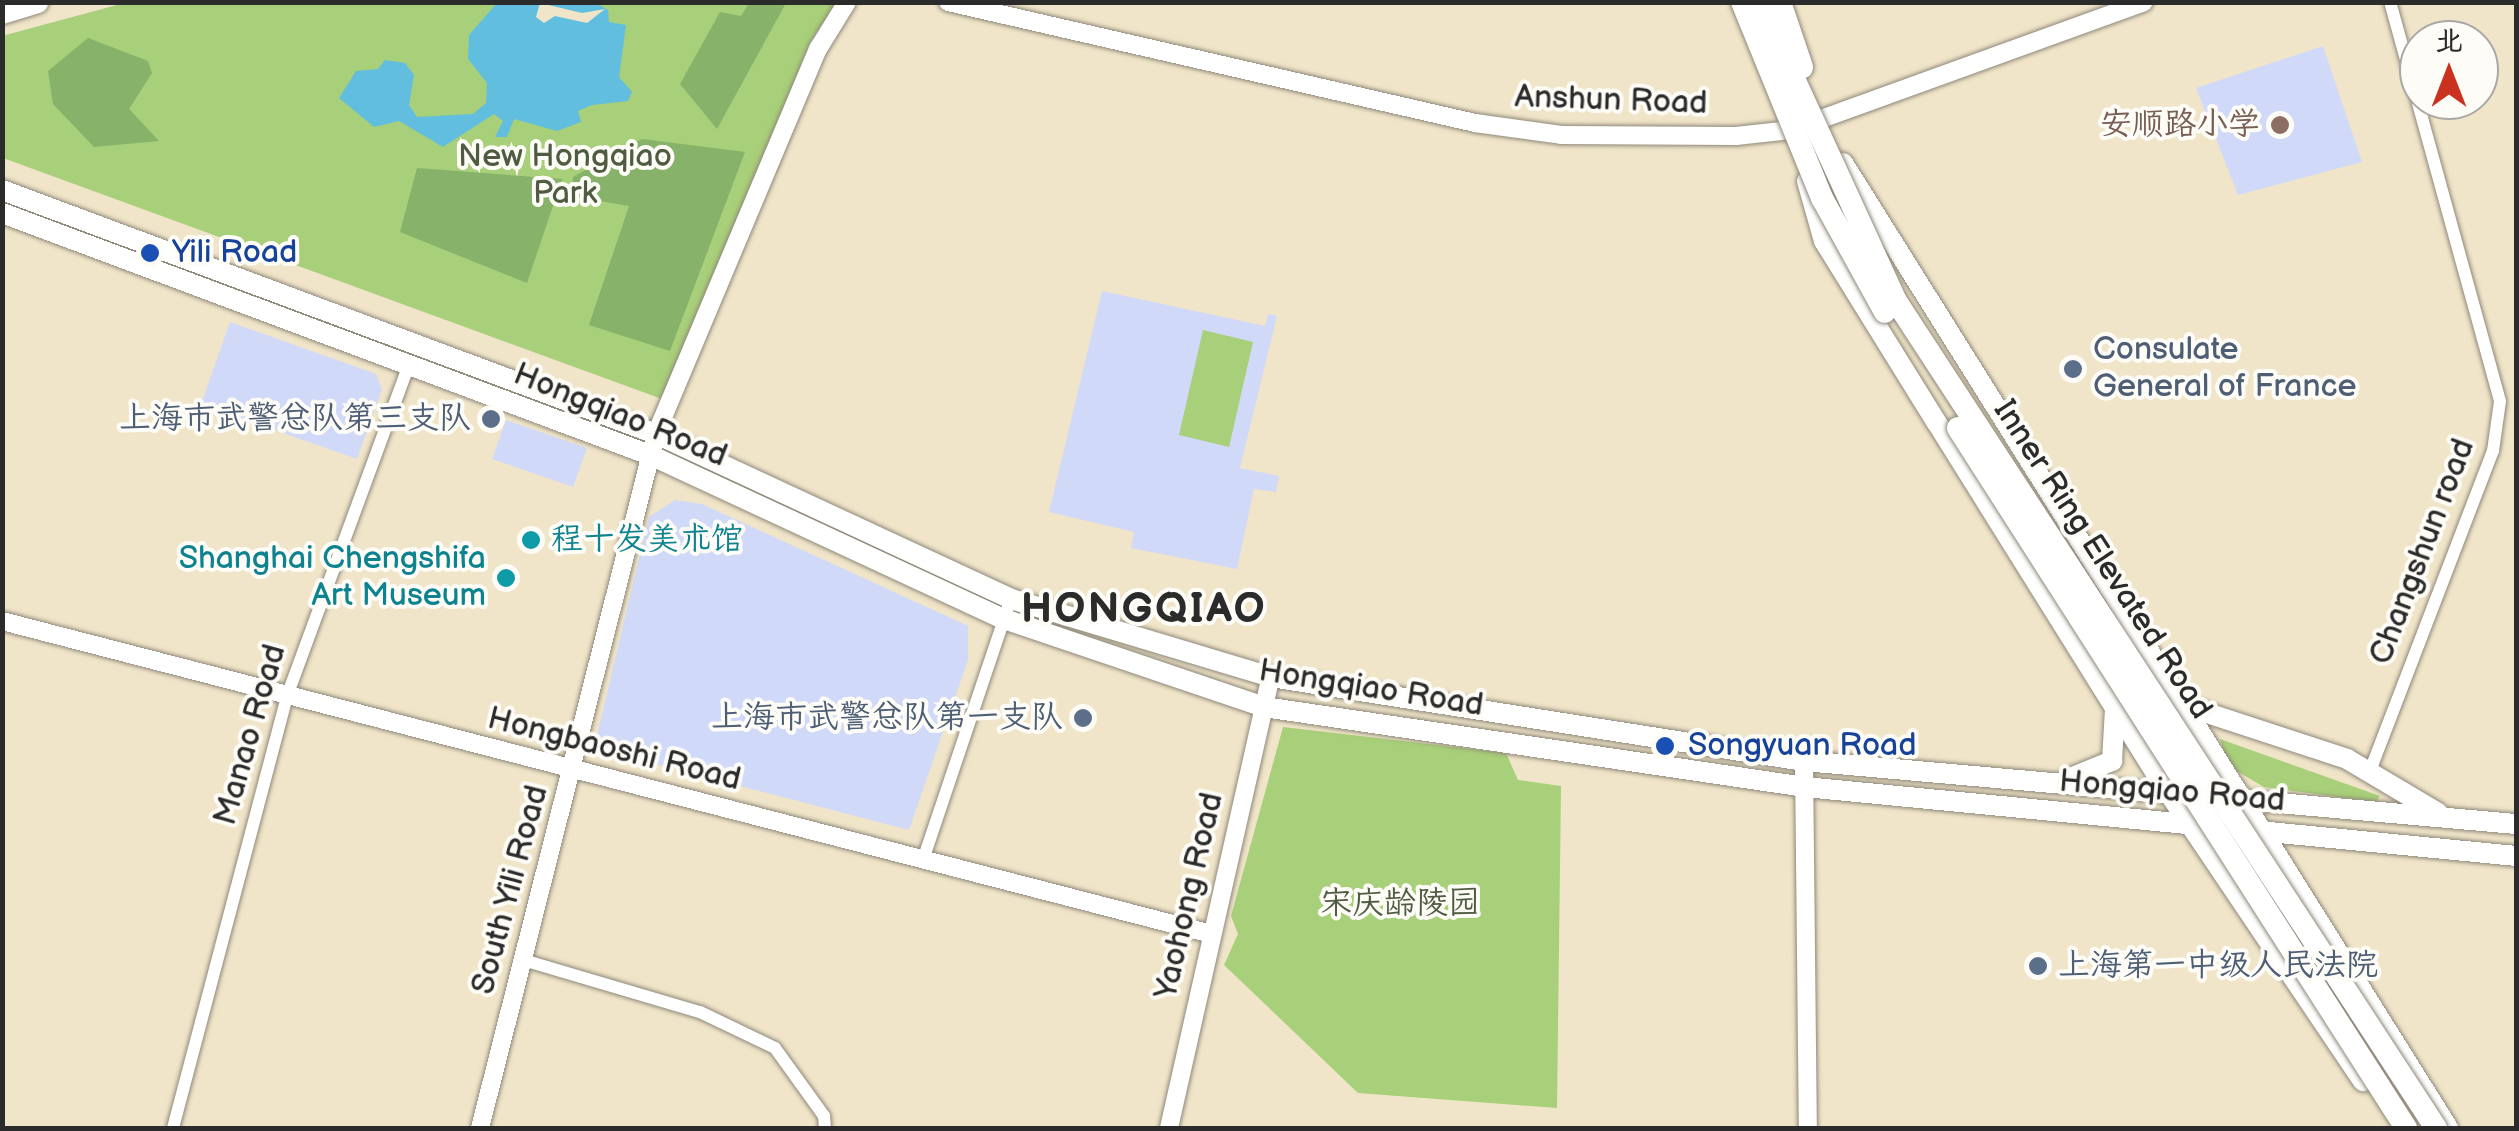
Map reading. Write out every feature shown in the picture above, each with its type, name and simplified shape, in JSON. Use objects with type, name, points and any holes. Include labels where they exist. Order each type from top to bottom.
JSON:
[{"type":"highway","points":[[2,13],[38,2]]},
{"type":"highway","points":[[1732,2],[1769,76]]},
{"type":"highway","name":"Inner Ring Elevated Road","points":[[1741,2],[1822,198],[1889,320],[2406,1128]]},
{"type":"highway","name":"Inner Ring Elevated Road","points":[[1760,2],[1868,249],[1930,358],[2436,1128]]},
{"type":"highway","points":[[1780,2],[1868,249]]},
{"type":"highway","points":[[2392,1060],[2449,1128]]},
{"type":"main road","points":[[1741,2],[1791,130],[1824,241],[2168,792],[2396,1128]]},
{"type":"main road","points":[[1770,2],[1818,120],[2178,703],[2449,1128]]},
{"type":"main road","name":"Hongqiao Road","points":[[2,190],[656,434],[1008,609],[1271,677],[1804,760],[2239,796],[2516,824]]},
{"type":"main road","name":"Hongqiao Road","points":[[2,213],[650,455],[1008,609],[1264,707],[1804,788],[2516,856]]},
{"type":"main road","points":[[2178,703],[2370,771],[2444,817]]},
{"type":"main road","points":[[2057,782],[2112,760],[2115,707]]},
{"type":"main road","points":[[2285,867],[2286,845],[2297,834]]},
{"type":"street","points":[[656,434],[818,48],[848,2]]},
{"type":"street","name":"Anshun Road","points":[[948,2],[1474,123],[1561,135],[1791,130],[2144,2]]},
{"type":"street","name":"Changshun road","points":[[2370,771],[2493,451],[2500,401],[2390,2]]},
{"type":"street","name":"Manao Road","points":[[172,1128],[287,696],[409,366]]},
{"type":"street","name":"South Yili Road","points":[[480,1128],[656,434]]},
{"type":"street","points":[[923,860],[1008,609]]},
{"type":"street","name":"Hongbaoshi Road","points":[[2,621],[1211,934]]},
{"type":"street","name":"Yaohong Road","points":[[1169,1128],[1271,677]]},
{"type":"street","points":[[1804,760],[1808,1128]]},
{"type":"street","points":[[523,960],[700,1012],[775,1048],[824,1116],[825,1128]]},
{"type":"shaded area","name":"安顺路小学","points":[[2323,46],[2362,162],[2238,195],[2196,88]]},
{"type":"shaded area","points":[[1102,291],[1265,326],[1268,314],[1277,316],[1240,468],[1279,476],[1276,492],[1254,489],[1237,569],[1131,548],[1134,532],[1049,512]]},
{"type":"shaded area","points":[[230,322],[376,374],[382,389],[357,459],[201,404]]},
{"type":"shaded area","points":[[506,420],[587,448],[573,487],[492,459]]},
{"type":"shaded area","points":[[675,500],[702,504],[968,626],[968,660],[909,830],[594,748],[649,517]]},
{"type":"green space","name":"New Hongqiao Park","points":[[128,2],[837,3],[811,41],[662,399],[3,158],[2,36]]},
{"type":"green space","points":[[749,3],[786,3],[717,129],[680,84],[720,12],[741,16]]},
{"type":"green space","points":[[88,38],[148,61],[152,73],[129,109],[159,141],[94,147],[53,104],[48,71]]},
{"type":"green space","points":[[642,139],[745,152],[670,351],[589,325],[629,206],[571,196],[573,177]]},
{"type":"green space","points":[[417,168],[562,179],[527,283],[400,232]]},
{"type":"green space","points":[[1203,330],[1253,342],[1229,447],[1179,435]]},
{"type":"green space","name":"宋庆龄陵园","points":[[1283,727],[1506,753],[1518,780],[1561,786],[1557,1108],[1358,1093],[1224,965],[1238,934],[1231,916]]},
{"type":"green space","points":[[2220,739],[2380,796],[2376,802],[2264,787],[2228,766]]},
{"type":"water","points":[[497,3],[596,3],[608,10],[609,22],[626,25],[619,77],[632,92],[628,101],[592,105],[578,111],[581,122],[557,131],[514,119],[507,137],[495,137],[503,121],[494,114],[443,147],[399,121],[374,127],[339,98],[356,71],[378,69],[385,60],[405,63],[414,75],[409,105],[417,117],[473,114],[486,103],[487,83],[468,59],[469,35]]},
{"type":"pier","points":[[540,3],[582,13],[605,9],[587,23],[555,16],[544,23],[536,17]]},
{"type":"place","name":"安顺路小学","points":[[2280,125]]},
{"type":"place","name":"Yili Road","points":[[150,253]]},
{"type":"place","name":"Consulate General of France","points":[[2073,369]]},
{"type":"place","name":"上海市武警总队第三支队","points":[[491,419]]},
{"type":"place","name":"程十发美术馆","points":[[531,540]]},
{"type":"place","name":"Shanghai Chengshifa Art Museum","points":[[506,578]]},
{"type":"place","name":"上海市武警总队第一支队","points":[[1083,718]]},
{"type":"place","name":"Songyuan Road","points":[[1665,746]]},
{"type":"place","name":"上海第一中级人民法院","points":[[2038,966]]},
{"type":"district","name":"HONGQIAO","points":[[1144,610]]}]
